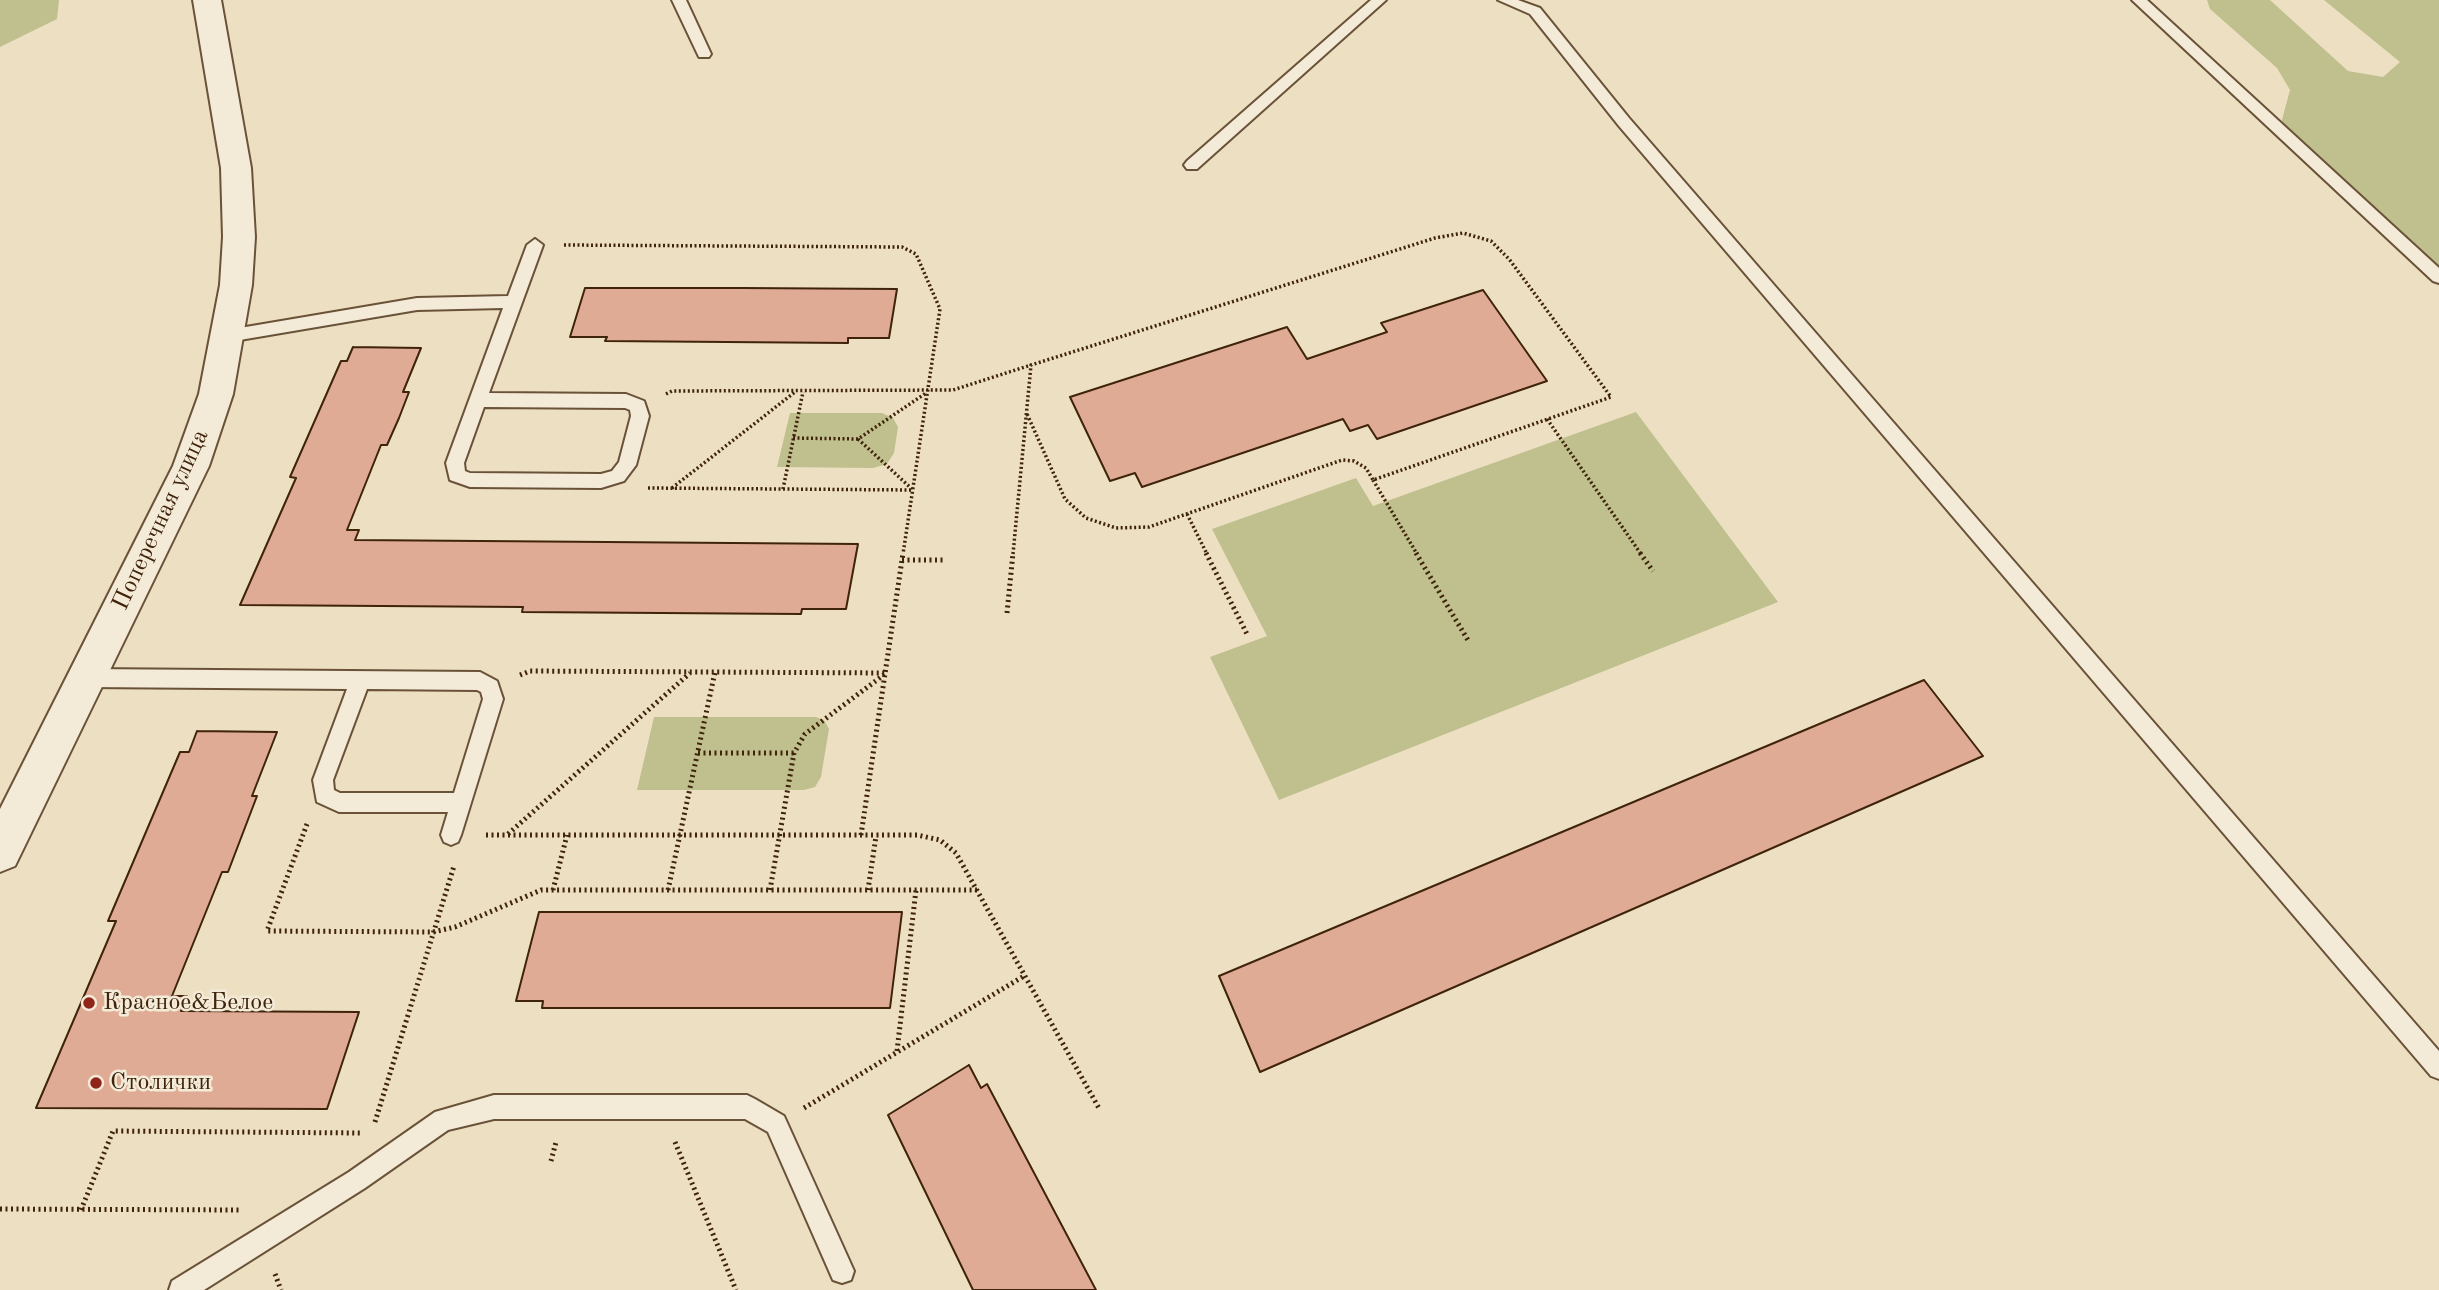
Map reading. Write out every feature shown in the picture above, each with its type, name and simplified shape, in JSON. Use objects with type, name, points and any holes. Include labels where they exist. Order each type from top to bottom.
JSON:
[{"type":"street","name":"Поперечная улица","points":[[0,852],[191,466],[216,394],[236,285],[239,237],[236,168],[207,0]]},
{"type":"lane","points":[[679,0],[704,54]]},
{"type":"lane","points":[[1192,165],[1379,0]]},
{"type":"lane","points":[[1505,0],[1535,10],[1624,122],[2439,1068]]},
{"type":"lane","points":[[2140,0],[2439,277]]},
{"type":"lane","points":[[478,400],[626,401],[638,406],[640,416],[627,465],[618,476],[588,481],[470,480],[456,475],[454,463],[535,245]]},
{"type":"lane","points":[[228,335],[417,304],[514,302]]},
{"type":"lane","points":[[86,678],[480,681],[490,687],[493,699],[460,803],[457,835]]},
{"type":"lane","points":[[360,680],[323,780],[324,795],[339,802],[460,803]]},
{"type":"lane","points":[[181,1290],[357,1180],[443,1120],[494,1107],[747,1107],[776,1124],[842,1271]]},
{"type":"path","points":[[638,406],[672,391],[953,390],[1435,238],[1463,233],[1491,241],[1509,259],[1611,397],[1373,480]]},
{"type":"path","points":[[535,245],[902,247],[916,254],[940,309],[861,835]]},
{"type":"path","points":[[1007,613],[1031,365]]},
{"type":"path","points":[[672,488],[795,391]]},
{"type":"path","points":[[783,489],[803,391]]},
{"type":"path","points":[[793,438],[858,439],[928,392]]},
{"type":"path","points":[[1027,414],[1065,499],[1086,518],[1116,528],[1149,527],[1342,460],[1354,461],[1366,468],[1469,642]]},
{"type":"path","points":[[1547,419],[1653,571]]},
{"type":"path","points":[[858,439],[913,490]]},
{"type":"path","points":[[618,476],[645,488],[913,490]]},
{"type":"path","points":[[1187,514],[1248,636]]},
{"type":"path","points":[[902,560],[945,560]]},
{"type":"path","points":[[490,687],[530,671],[885,673]]},
{"type":"path","points":[[507,835],[691,672]]},
{"type":"path","points":[[668,890],[715,672]]},
{"type":"path","points":[[770,890],[794,753],[805,734],[885,673]]},
{"type":"path","points":[[698,753],[794,753]]},
{"type":"path","points":[[324,795],[311,815],[267,931],[433,932],[455,927],[541,890],[977,890]]},
{"type":"path","points":[[360,1140],[372,1133],[433,932],[457,835],[917,835],[940,840],[956,853],[1100,1111]]},
{"type":"path","points":[[553,890],[567,835]]},
{"type":"path","points":[[868,890],[876,835]]},
{"type":"path","points":[[897,1052],[916,890]]},
{"type":"path","points":[[776,1124],[1024,975]]},
{"type":"path","points":[[660,1107],[736,1290]]},
{"type":"path","points":[[81,1210],[113,1131],[372,1133]]},
{"type":"path","points":[[551,1161],[557,1137]]},
{"type":"path","points":[[0,1209],[249,1210]]},
{"type":"green space","points":[[0,0],[59,0],[57,19],[0,47]]},
{"type":"green space","points":[[2207,0],[2270,0],[2348,71],[2383,77],[2400,62],[2324,0],[2439,0],[2439,276],[2279,131],[2290,90],[2277,68],[2210,9]]},
{"type":"green space","points":[[1636,412],[1778,602],[1279,800],[1210,657],[1267,636],[1212,529],[1356,478],[1373,506]]},
{"type":"green space","points":[[790,413],[882,413],[893,418],[898,427],[894,453],[887,464],[873,468],[777,467]]},
{"type":"green space","points":[[654,717],[816,717],[824,720],[829,729],[821,777],[815,787],[804,790],[637,790]]},
{"type":"building","points":[[585,288],[897,289],[889,338],[848,338],[848,343],[605,341],[607,337],[570,337]]},
{"type":"building","points":[[1483,290],[1547,381],[1377,439],[1368,425],[1350,431],[1343,419],[1142,487],[1135,473],[1110,481],[1070,397],[1287,327],[1307,359],[1387,332],[1381,323]]},
{"type":"building","points":[[353,347],[421,348],[403,392],[409,392],[399,418],[387,445],[381,445],[347,530],[359,530],[355,540],[858,544],[846,609],[802,609],[801,614],[522,612],[523,607],[240,605],[296,478],[290,477],[341,361],[347,361]]},
{"type":"building","points":[[1924,680],[1983,756],[1260,1072],[1219,976]]},
{"type":"building","points":[[197,731],[277,732],[252,796],[257,796],[228,872],[222,872],[172,996],[187,996],[181,1011],[359,1012],[327,1109],[36,1108],[116,921],[108,921],[180,752],[189,752]]},
{"type":"building","points":[[539,912],[902,912],[890,1008],[542,1008],[543,1001],[516,1001]]},
{"type":"building","points":[[969,1065],[981,1088],[987,1084],[1096,1290],[973,1290],[888,1115]]},
{"type":"place","name":"Красное&Белое","points":[[89,1003]]},
{"type":"place","name":"Столички","points":[[96,1083]]}]
